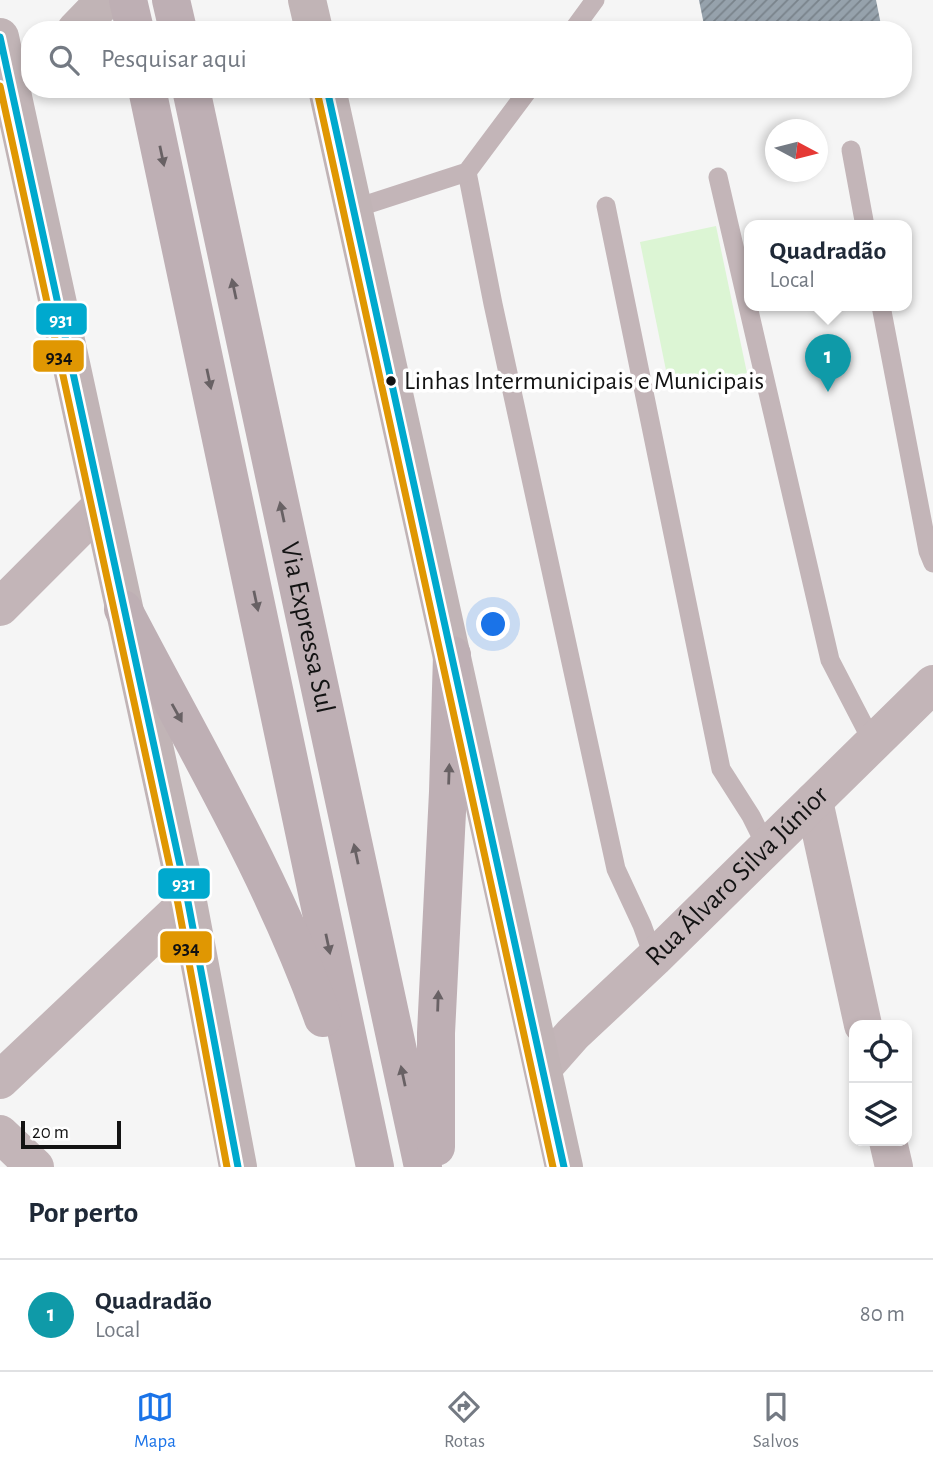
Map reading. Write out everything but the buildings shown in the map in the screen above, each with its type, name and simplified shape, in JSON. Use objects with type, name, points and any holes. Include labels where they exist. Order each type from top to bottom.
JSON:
[{"type":"highway","points":[[128,0],[133,21]]},
{"type":"highway","name":"Via Expressa Sul","points":[[150,98],[374,1165]]},
{"type":"highway","name":"Via Expressa Sul","points":[[193,98],[423,1167]]},
{"type":"highway","points":[[123,609],[226,800],[286,925],[305,968],[374,1165]]},
{"type":"highway","points":[[437,1167],[436,1033],[452,655]]},
{"type":"main road","points":[[85,21],[105,0]]},
{"type":"main road","points":[[307,0],[312,21]]},
{"type":"main road","points":[[0,37],[188,902],[237,1167]]},
{"type":"main road","points":[[329,98],[564,1167]]},
{"type":"street","points":[[0,607],[102,506]]},
{"type":"street","name":"Rua Álvaro Silva Júnior","points":[[543,1068],[573,1034],[933,684]]},
{"type":"street","points":[[814,801],[862,1020]]},
{"type":"street","points":[[0,1080],[188,902]]},
{"type":"street","points":[[0,1134],[34,1167]]},
{"type":"street","points":[[889,1146],[894,1167]]},
{"type":"lane","points":[[580,21],[595,0]]},
{"type":"lane","points":[[353,209],[467,172],[521,98]]},
{"type":"lane","points":[[851,150],[864,220]]},
{"type":"lane","points":[[467,172],[493,304],[616,869],[654,958]]},
{"type":"lane","points":[[718,177],[744,289]]},
{"type":"lane","points":[[606,206],[721,769],[751,816],[767,848]]},
{"type":"lane","points":[[749,311],[830,660],[873,743]]},
{"type":"lane","points":[[882,311],[928,551],[933,563]]},
{"type":"green space","points":[[716,226],[747,373],[670,390],[640,242]]},
{"type":"transit line","name":"931","points":[[0,37],[188,902],[238,1167]]},
{"type":"transit line","name":"934","points":[[0,86],[178,904],[227,1167]]},
{"type":"transit line","name":"934","points":[[319,98],[553,1167]]},
{"type":"transit line","name":"931","points":[[329,98],[564,1167]]},
{"type":"place","name":"Linhas Intermunicipais e Municipais","points":[[391,381]]},
{"type":"place","name":"Quadradão","points":[[828,392]]}]
